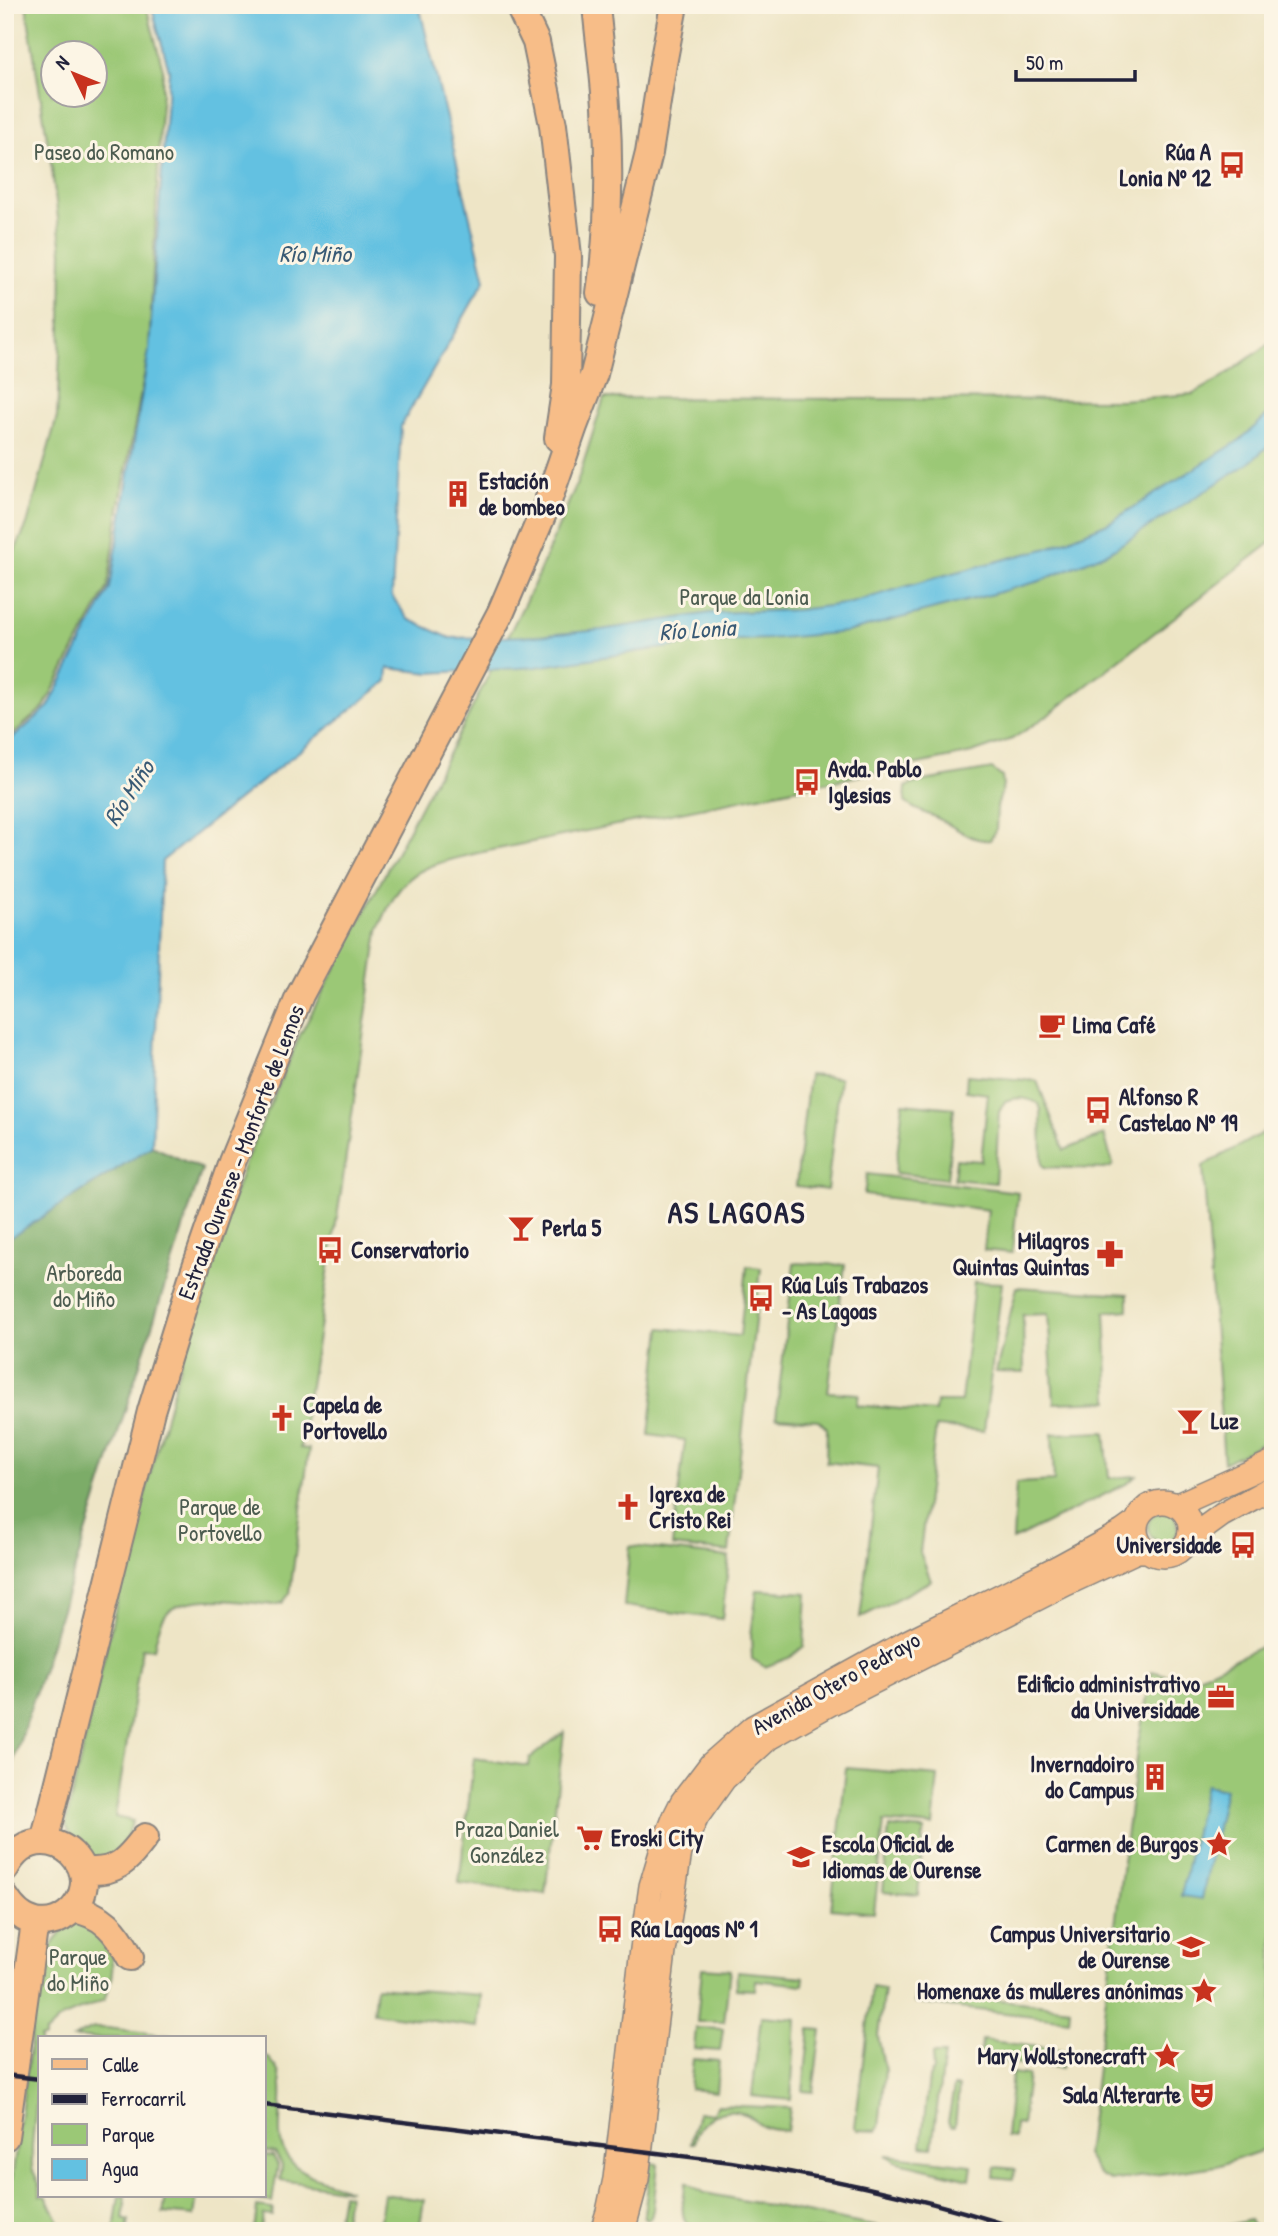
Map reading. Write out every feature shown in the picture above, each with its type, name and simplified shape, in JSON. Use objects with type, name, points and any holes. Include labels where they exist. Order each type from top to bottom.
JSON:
[{"type":"highway","points":[[573,426],[595,329],[604,265],[607,107],[596,5]]},
{"type":"highway","points":[[547,504],[594,374],[649,153],[674,5]]},
{"type":"highway","points":[[519,6],[536,42],[553,125],[568,256],[566,385],[547,504]]},
{"type":"highway","name":"Estrada Ourense - Monforte de Lemos","points":[[44,1842],[151,1411],[191,1281],[232,1162],[300,995],[501,612],[547,504]]},
{"type":"highway","points":[[82,1870],[113,1868],[131,1855],[145,1837]]},
{"type":"highway","points":[[5,1869],[19,1849],[31,1843],[57,1844],[76,1858],[82,1870],[84,1884],[81,1897],[73,1909],[62,1918],[49,1923],[35,1922],[23,1917],[12,1909],[5,1897]]},
{"type":"highway","points":[[73,1909],[87,1912],[107,1923],[130,1956]]},
{"type":"highway","points":[[5,2137],[35,1922]]},
{"type":"main road","points":[[1177,1505],[1273,1462]]},
{"type":"main road","points":[[1189,1539],[1188,1517],[1177,1505],[1167,1501],[1154,1503],[1143,1510],[1136,1522],[1137,1538],[1148,1551],[1161,1556],[1175,1553],[1189,1539],[1223,1516],[1273,1487]]},
{"type":"main road","name":"Avenida Otero Pedrayo","points":[[602,2231],[615,2179],[652,1886],[668,1831],[691,1790],[711,1764],[753,1727],[907,1642],[1058,1567],[1136,1522]]},
{"type":"main road","name":"Avenida Otero Pedrayo","points":[[623,2231],[637,2179],[664,1952],[680,1852],[697,1817],[724,1779],[769,1738],[832,1703],[1066,1584],[1136,1552],[1148,1551]]},
{"type":"green space","name":"Paseo do Romano","points":[[26,5],[146,5],[163,69],[149,350],[119,508],[108,587],[44,707],[5,741],[5,571],[27,525],[57,417],[62,252],[42,108],[108,108],[108,38],[38,38],[38,81]]},
{"type":"green space","name":"Parque da Lonia","points":[[1273,341],[1273,541],[1047,716],[1012,739],[972,753],[478,853],[426,868],[404,884],[386,911],[378,931],[341,1192],[300,1448],[309,1449],[290,1593],[282,1603],[274,1605],[218,1600],[189,1602],[177,1606],[164,1616],[154,1649],[142,1648],[115,1817],[133,1821],[124,1841],[110,1856],[96,1859],[79,1853],[66,1825],[126,1563],[198,1299],[245,1163],[300,1035],[466,720],[534,584],[577,483],[604,398],[1121,400],[1193,394],[1220,379]]},
{"type":"green space","points":[[992,769],[1002,777],[1003,786],[997,807],[996,831],[990,840],[970,836],[905,802],[906,787],[918,782]]},
{"type":"green space","points":[[809,1075],[840,1078],[827,1190],[796,1186]]},
{"type":"green space","points":[[967,1075],[1037,1081],[1064,1150],[1104,1135],[1113,1164],[1104,1169],[1044,1167],[1039,1104],[1018,1098],[1005,1101],[999,1112],[995,1183],[954,1179],[956,1159],[981,1161],[988,1094],[966,1091]]},
{"type":"green space","points":[[903,1103],[954,1108],[947,1179],[895,1173]]},
{"type":"green space","points":[[1273,1127],[1273,1438],[1224,1463],[1203,1166]]},
{"type":"green space","name":"Arboreda do Miño","points":[[152,1146],[202,1169],[5,1788],[5,1241]]},
{"type":"green space","points":[[867,1174],[1018,1192],[1012,1253],[984,1250],[988,1210],[864,1195]]},
{"type":"green space","points":[[794,1263],[845,1265],[828,1392],[859,1394],[857,1405],[935,1412],[936,1402],[961,1402],[974,1282],[1002,1283],[984,1431],[936,1427],[920,1552],[931,1581],[860,1618],[878,1468],[826,1462],[827,1428],[818,1420],[776,1417]]},
{"type":"green space","points":[[747,1266],[761,1268],[729,1552],[672,1546],[685,1440],[649,1435],[661,1328],[740,1336]]},
{"type":"green space","points":[[1017,1287],[1128,1294],[1128,1310],[1105,1312],[1109,1401],[1054,1403],[1048,1314],[1023,1315],[1024,1373],[996,1372]]},
{"type":"green space","points":[[1105,1432],[1109,1478],[1136,1476],[1128,1483],[1013,1540],[1016,1483],[1054,1481],[1052,1434]]},
{"type":"green space","points":[[1163,1512],[1174,1516],[1178,1527],[1174,1538],[1163,1542],[1152,1538],[1148,1527],[1152,1516]]},
{"type":"green space","points":[[630,1546],[729,1557],[722,1619],[624,1606]]},
{"type":"green space","points":[[757,1590],[807,1593],[804,1646],[791,1657],[765,1667],[752,1659],[751,1635]]},
{"type":"green space","name":"Campus Universitario de Ourense","points":[[1273,1641],[1273,2147],[1217,2166],[1110,2181],[1100,2176],[1086,2155],[1138,1743],[1152,1671],[1188,1681]]},
{"type":"green space","name":"Praza Daniel González","points":[[564,1732],[545,1894],[459,1883],[474,1758],[529,1766],[530,1758]]},
{"type":"green space","points":[[846,1768],[938,1776],[933,1826],[884,1822],[874,1913],[831,1909]]},
{"type":"green space","points":[[889,1827],[924,1830],[918,1895],[883,1892]]},
{"type":"green space","name":"Parque do Miño","points":[[77,1921],[107,1938],[112,1969],[104,2000],[61,2018],[44,2036],[38,2036],[38,2083],[32,2169],[38,2181],[38,2198],[47,2198],[64,2231],[5,2231],[41,1966],[51,1946]]},
{"type":"green space","points":[[702,1968],[730,1970],[724,2022],[697,2022]]},
{"type":"green space","points":[[737,1971],[804,1977],[803,1985],[756,1980],[755,1990],[736,1989]]},
{"type":"green space","points":[[376,1987],[481,1995],[478,2027],[373,2013]]},
{"type":"green space","points":[[872,1987],[884,1989],[878,2036],[885,2071],[879,2127],[876,2131],[858,2130],[855,2127]]},
{"type":"green space","points":[[915,1990],[1070,2008],[1069,2020],[914,2003]]},
{"type":"green space","points":[[761,2016],[796,2019],[791,2100],[752,2096]]},
{"type":"green space","points":[[94,2028],[107,2028],[173,2036],[77,2036]]},
{"type":"green space","points":[[696,2028],[723,2029],[720,2051],[694,2049]]},
{"type":"green space","points":[[810,2029],[821,2030],[813,2092],[803,2091]]},
{"type":"green space","points":[[982,2040],[1063,2050],[1061,2068],[979,2060]]},
{"type":"green space","points":[[932,2054],[944,2054],[932,2147],[921,2146],[929,2078],[933,2070]]},
{"type":"green space","points":[[266,2056],[275,2065],[280,2078],[280,2137],[283,2150],[291,2162],[304,2172],[349,2190],[280,2180],[282,2165],[275,2153],[266,2151]]},
{"type":"green space","points":[[693,2059],[719,2061],[716,2092],[690,2089]]},
{"type":"green space","points":[[1012,2073],[1028,2075],[1022,2125],[1015,2124],[1014,2138],[1006,2137]]},
{"type":"green space","points":[[954,2087],[959,2087],[955,2126],[952,2126],[948,2122]]},
{"type":"green space","points":[[718,2105],[790,2108],[787,2131],[766,2128],[745,2114],[720,2113],[706,2121],[694,2143],[691,2143],[698,2112],[712,2114]]},
{"type":"green space","points":[[266,2155],[273,2156],[278,2165],[272,2202],[246,2198],[266,2198]]},
{"type":"green space","points":[[886,2155],[972,2165],[970,2179],[895,2161]]},
{"type":"green space","points":[[651,2163],[658,2164],[653,2210],[648,2219],[644,2214]]},
{"type":"green space","points":[[995,2167],[1015,2169],[1013,2179],[994,2177]]},
{"type":"green space","points":[[686,2182],[705,2193],[898,2231],[723,2231],[687,2224],[683,2210]]},
{"type":"green space","points":[[342,2194],[348,2195],[343,2225],[337,2224]]},
{"type":"green space","points":[[384,2194],[424,2200],[419,2231],[378,2231]]},
{"type":"green space","points":[[119,2198],[126,2198],[123,2219],[129,2221],[127,2231],[114,2231]]},
{"type":"green space","points":[[166,2198],[197,2198],[194,2216],[163,2213]]},
{"type":"green space","points":[[257,2207],[273,2209],[272,2216],[263,2215],[261,2231],[254,2231]]},
{"type":"green space","points":[[1250,2220],[1256,2231],[1208,2231]]},
{"type":"water","name":"Río Miño","points":[[151,5],[419,5],[485,280],[401,426],[392,596],[408,619],[450,638],[535,636],[601,630],[710,613],[798,610],[851,603],[1048,548],[1110,522],[1240,440],[1273,410],[1273,442],[1249,463],[1109,552],[1040,581],[847,632],[711,641],[536,667],[430,673],[388,668],[387,681],[162,861],[152,1146],[5,1241],[5,745],[48,707],[110,588],[149,350],[169,70]]},
{"type":"water","points":[[1205,1785],[1225,1789],[1202,1899],[1181,1896]]},
{"type":"railway","points":[[5,2075],[38,2079]]},
{"type":"railway","points":[[266,2105],[731,2162],[880,2191],[1026,2231]]},
{"type":"place","name":"Rúa A Lonia Nº 12","points":[[1232,165]]},
{"type":"place","name":"Estación de bombeo","points":[[458,494]]},
{"type":"place","name":"Avda. Pablo Iglesias","points":[[807,782]]},
{"type":"place","name":"Lima Café","points":[[1052,1025]]},
{"type":"place","name":"Alfonso R Castelao Nº 19","points":[[1098,1110]]},
{"type":"place","name":"Perla 5","points":[[521,1228]]},
{"type":"place","name":"Conservatorio","points":[[330,1250]]},
{"type":"place","name":"Milagros Quintas Quintas","points":[[1110,1254]]},
{"type":"place","name":"Rúa Luís Trabazos - As Lagoas","points":[[761,1298]]},
{"type":"place","name":"Capela de Portovello","points":[[282,1418]]},
{"type":"place","name":"Luz","points":[[1190,1421]]},
{"type":"place","name":"Igrexa de Cristo Rei","points":[[628,1507]]},
{"type":"place","name":"Universidade","points":[[1243,1545]]},
{"type":"place","name":"Edificio administrativo da Universidade","points":[[1221,1697]]},
{"type":"place","name":"Invernadoiro do Campus","points":[[1155,1777]]},
{"type":"place","name":"Eroski City","points":[[590,1838]]},
{"type":"place","name":"Carmen de Burgos","points":[[1219,1844]]},
{"type":"place","name":"Escola Oficial de Idiomas de Ourense","points":[[801,1857]]},
{"type":"place","name":"Rúa Lagoas Nº 1","points":[[610,1929]]},
{"type":"place","name":"Campus Universitario de Ourense","points":[[1191,1947]]},
{"type":"place","name":"Homenaxe ás mulleres anónimas","points":[[1204,1991]]},
{"type":"place","name":"Mary Wollstonecraft","points":[[1167,2056]]},
{"type":"place","name":"Sala Alterarte","points":[[1202,2095]]},
{"type":"district","name":"AS LAGOAS","points":[[737,1213]]},
{"type":"water label","name":"Río Lonia","points":[[697,630]]},
{"type":"park label","name":"Parque de Portovello","points":[[220,1520]]}]
